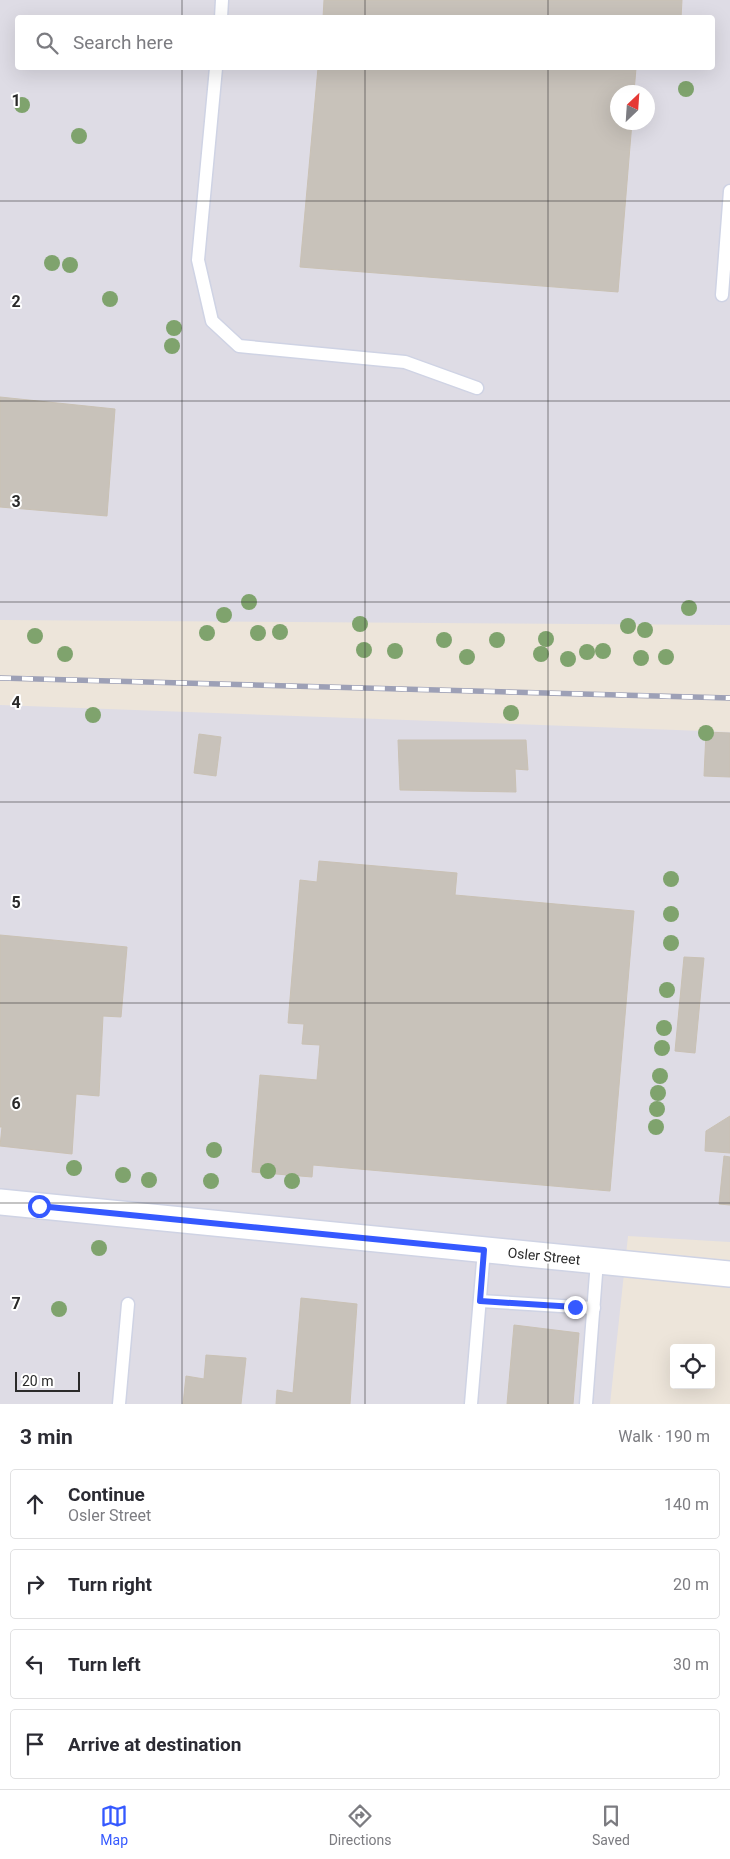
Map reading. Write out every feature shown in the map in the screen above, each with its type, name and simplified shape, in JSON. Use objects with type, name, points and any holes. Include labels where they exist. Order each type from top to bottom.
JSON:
[{"type":"street","name":"Osler Street","points":[[0,1202],[730,1274]]},
{"type":"lane","points":[[221,15],[222,0]]},
{"type":"lane","points":[[216,70],[198,260],[212,321],[239,346],[405,362],[477,388]]},
{"type":"lane","points":[[722,295],[730,191]]},
{"type":"lane","points":[[471,1404],[484,1250]]},
{"type":"lane","points":[[586,1404],[597,1261]]},
{"type":"lane","points":[[480,1301],[594,1308]]},
{"type":"lane","points":[[118,1404],[128,1304]]},
{"type":"shaded area","points":[[0,0],[730,0],[730,625],[0,620]]},
{"type":"shaded area","points":[[0,705],[730,732],[730,1242],[628,1236],[610,1404],[0,1404]]},
{"type":"building","points":[[324,0],[682,0],[681,15],[323,15]]},
{"type":"building","points":[[318,70],[636,70],[635,85],[610,85],[610,130],[631,130],[618,292],[300,267]]},
{"type":"building","points":[[0,397],[115,409],[107,516],[0,507]]},
{"type":"building","points":[[706,732],[730,733],[730,777],[704,776]]},
{"type":"building","points":[[199,734],[221,737],[216,776],[194,773]]},
{"type":"building","points":[[398,740],[526,740],[528,770],[515,769],[516,792],[400,790]]},
{"type":"building","points":[[319,861],[457,873],[455,895],[634,911],[610,1191],[313,1165],[312,1177],[252,1172],[260,1075],[317,1080],[320,1045],[302,1044],[304,1024],[288,1023],[300,880],[317,882]]},
{"type":"building","points":[[0,935],[127,947],[121,1017],[103,1016],[99,1096],[76,1094],[72,1154],[0,1146],[2,1127],[0,1127]]},
{"type":"building","points":[[684,957],[704,958],[695,1053],[675,1051]]},
{"type":"building","points":[[730,1116],[730,1153],[705,1151],[706,1131]]},
{"type":"building","points":[[724,1156],[730,1157],[730,1205],[719,1204]]},
{"type":"building","points":[[301,1298],[357,1304],[350,1404],[276,1404],[277,1390],[293,1393]]},
{"type":"building","points":[[514,1325],[579,1333],[573,1404],[507,1404]]},
{"type":"building","points":[[206,1355],[246,1358],[241,1404],[183,1404],[186,1376],[204,1379]]},
{"type":"railway","points":[[0,678],[730,698]]},
{"type":"route","points":[[39,1206],[484,1250],[480,1301],[575,1307]]}]
